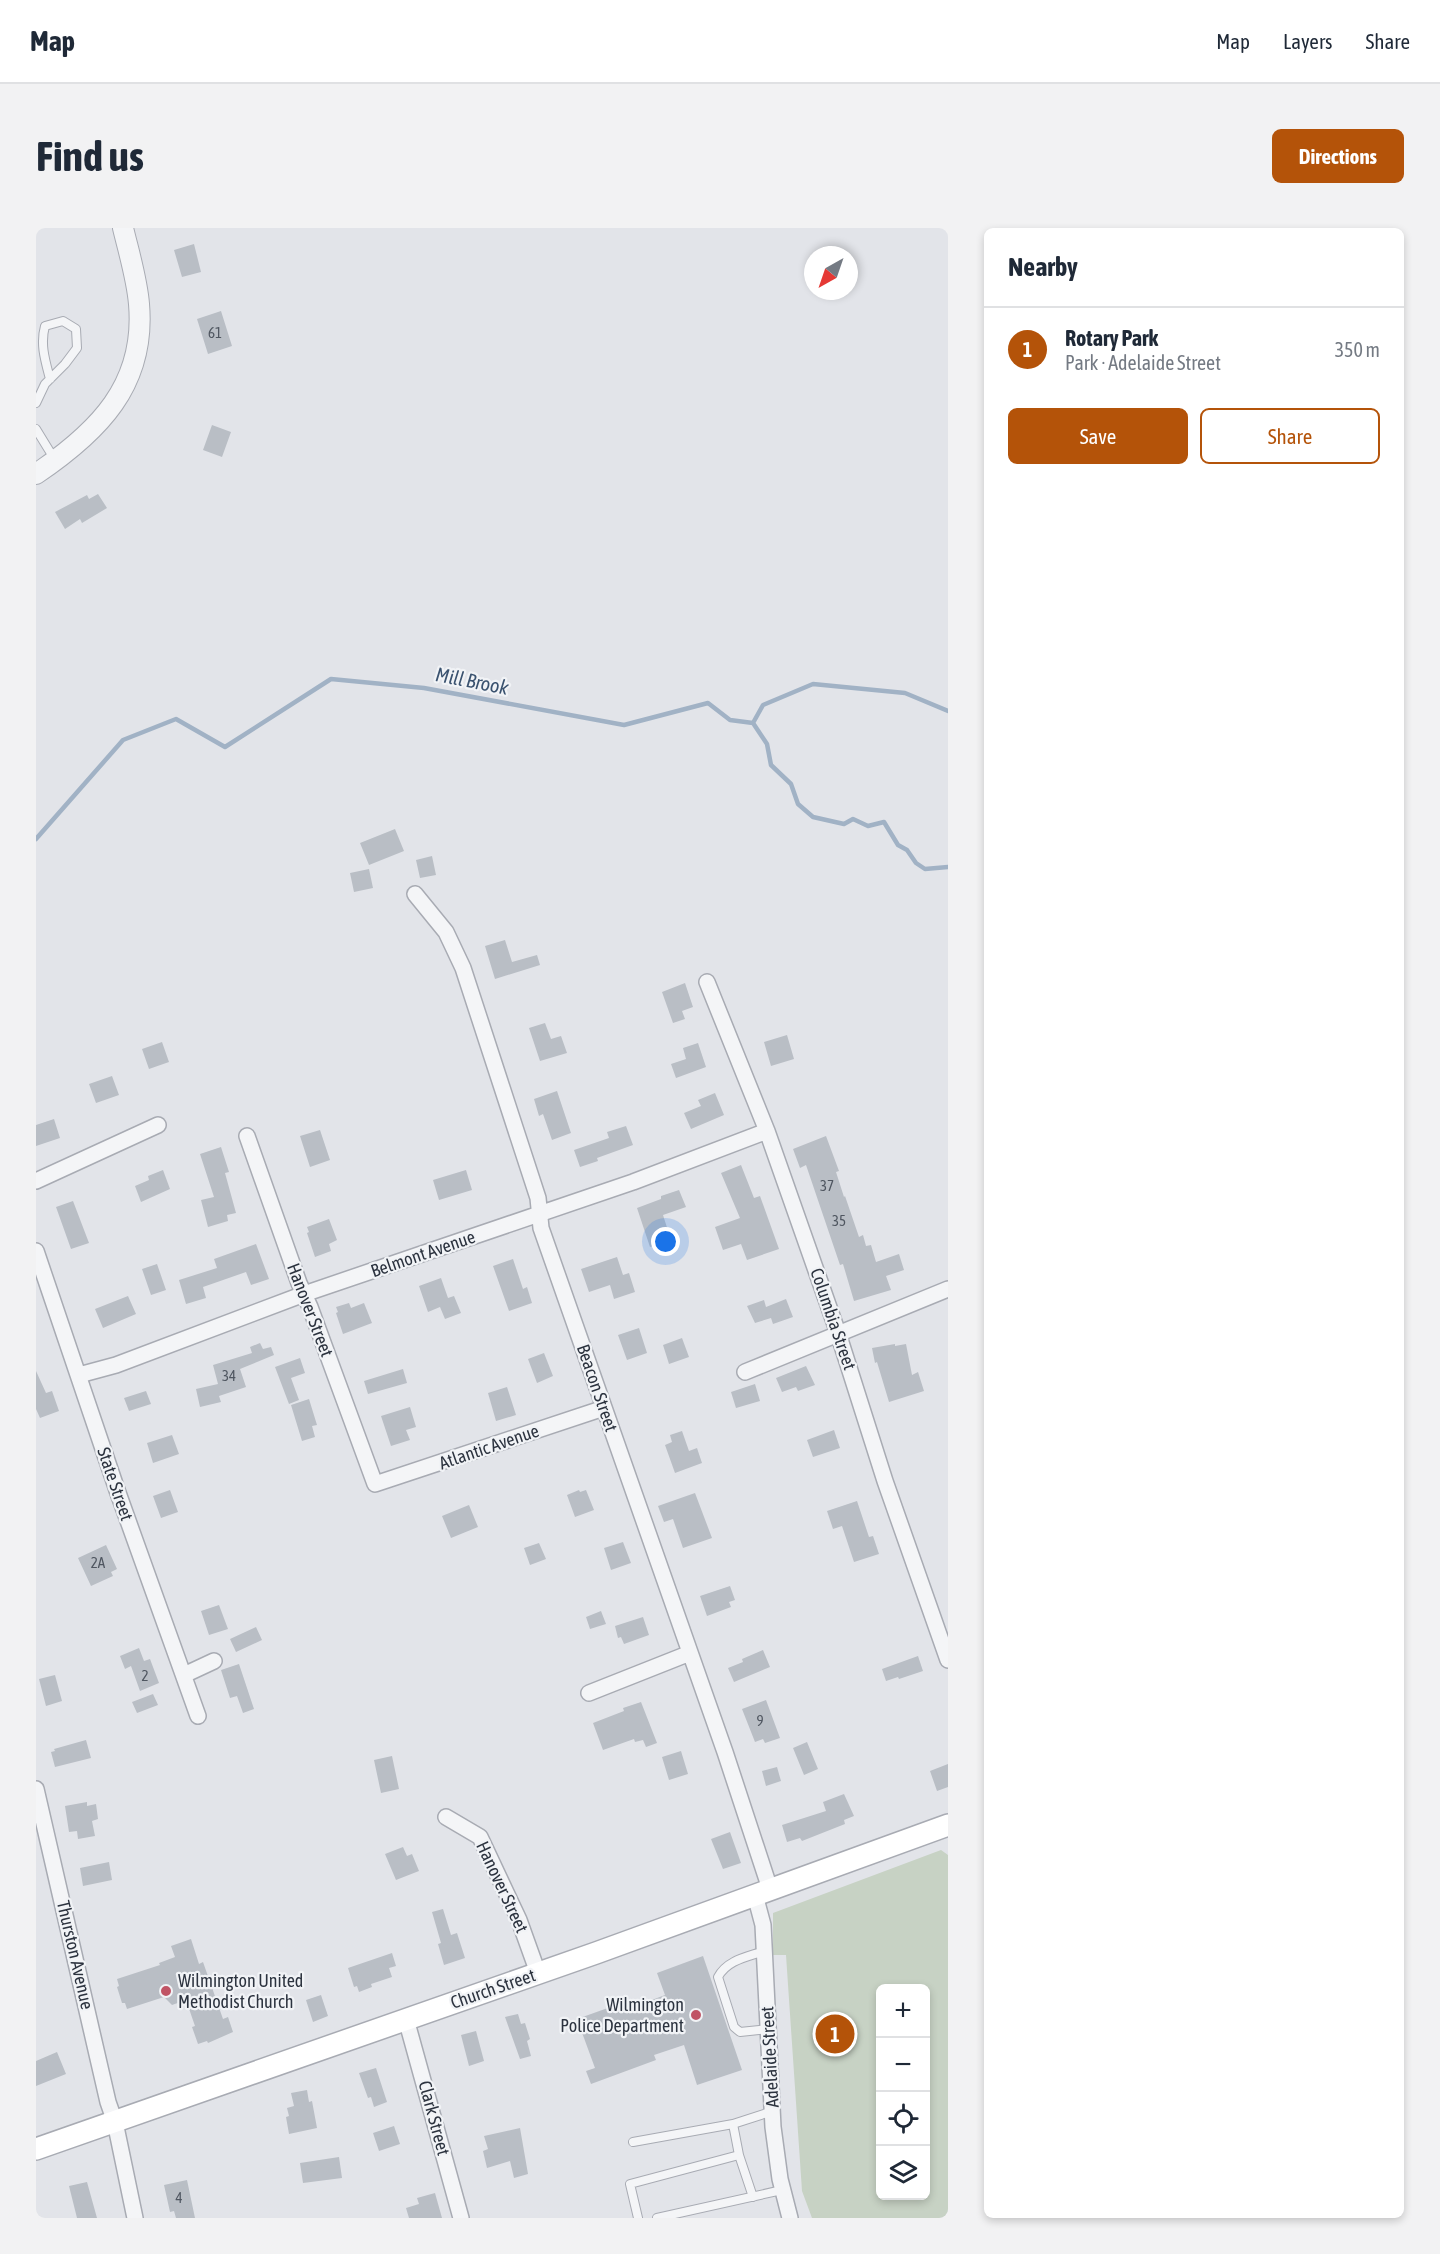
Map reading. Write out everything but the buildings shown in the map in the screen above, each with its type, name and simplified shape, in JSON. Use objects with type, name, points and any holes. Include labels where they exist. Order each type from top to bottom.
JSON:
[{"type":"main road","name":"Church Street","points":[[36,2149],[538,1973],[948,1825]]},
{"type":"street","points":[[36,474],[56,461],[92,431],[108,414],[120,396],[131,372],[138,339],[139,302],[123,228]]},
{"type":"street","name":"Beacon Street","points":[[415,894],[446,932],[463,968],[538,1198],[541,1228],[725,1752],[763,1892]]},
{"type":"street","name":"Columbia Street","points":[[707,982],[767,1131],[948,1660]]},
{"type":"street","points":[[36,1181],[158,1125]]},
{"type":"street","name":"Belmont Avenue","points":[[79,1375],[116,1365],[304,1294],[539,1215],[767,1131]]},
{"type":"street","name":"Hanover Street","points":[[247,1136],[375,1484]]},
{"type":"street","name":"State Street","points":[[36,1251],[117,1490],[198,1716]]},
{"type":"street","points":[[745,1372],[948,1289]]},
{"type":"street","name":"Atlantic Avenue","points":[[375,1484],[604,1408]]},
{"type":"street","points":[[589,1693],[690,1653]]},
{"type":"street","points":[[184,1675],[214,1661]]},
{"type":"street","name":"Thurston Avenue","points":[[37,1797],[108,2102],[115,2122],[135,2218]]},
{"type":"street","name":"Hanover Street","points":[[446,1817],[480,1836],[519,1920],[538,1973]]},
{"type":"street","name":"Adelaide Street","points":[[763,1892],[762,1916],[773,2111],[782,2190],[790,2218]]},
{"type":"street","name":"Clark Street","points":[[406,2019],[461,2218]]},
{"type":"lane","points":[[36,403],[45,384],[50,379],[77,348],[76,329],[63,321],[45,326],[41,338],[50,379]]},
{"type":"lane","points":[[36,429],[56,461]]},
{"type":"lane","points":[[764,1951],[731,1963],[718,1977],[735,2027],[740,2031],[750,2032],[768,2029]]},
{"type":"lane","points":[[633,2142],[733,2124],[773,2111]]},
{"type":"lane","points":[[733,2124],[739,2155],[753,2197]]},
{"type":"lane","points":[[638,2218],[630,2184],[739,2155]]},
{"type":"lane","points":[[657,2218],[782,2190]]},
{"type":"green space","points":[[941,1850],[948,1855],[948,2218],[812,2218],[802,2191],[786,1955],[773,1955],[773,1913]]},
{"type":"waterway","name":"Mill Brook","points":[[36,839],[123,740],[176,719],[225,747],[331,679],[424,688],[624,725],[708,703],[730,720],[753,723],[763,705],[813,684],[905,693],[948,711]]},
{"type":"waterway","points":[[753,723],[767,744],[771,765],[791,784],[798,804],[813,817],[844,824],[853,819],[868,826],[884,822],[898,845],[907,850],[916,863],[925,869],[948,867]]},
{"type":"place","name":"Wilmington United Methodist Church","points":[[166,1991]]},
{"type":"place","name":"Wilmington Police Department","points":[[696,2015]]},
{"type":"place","name":"Rotary Park","points":[[835,2034]]}]
